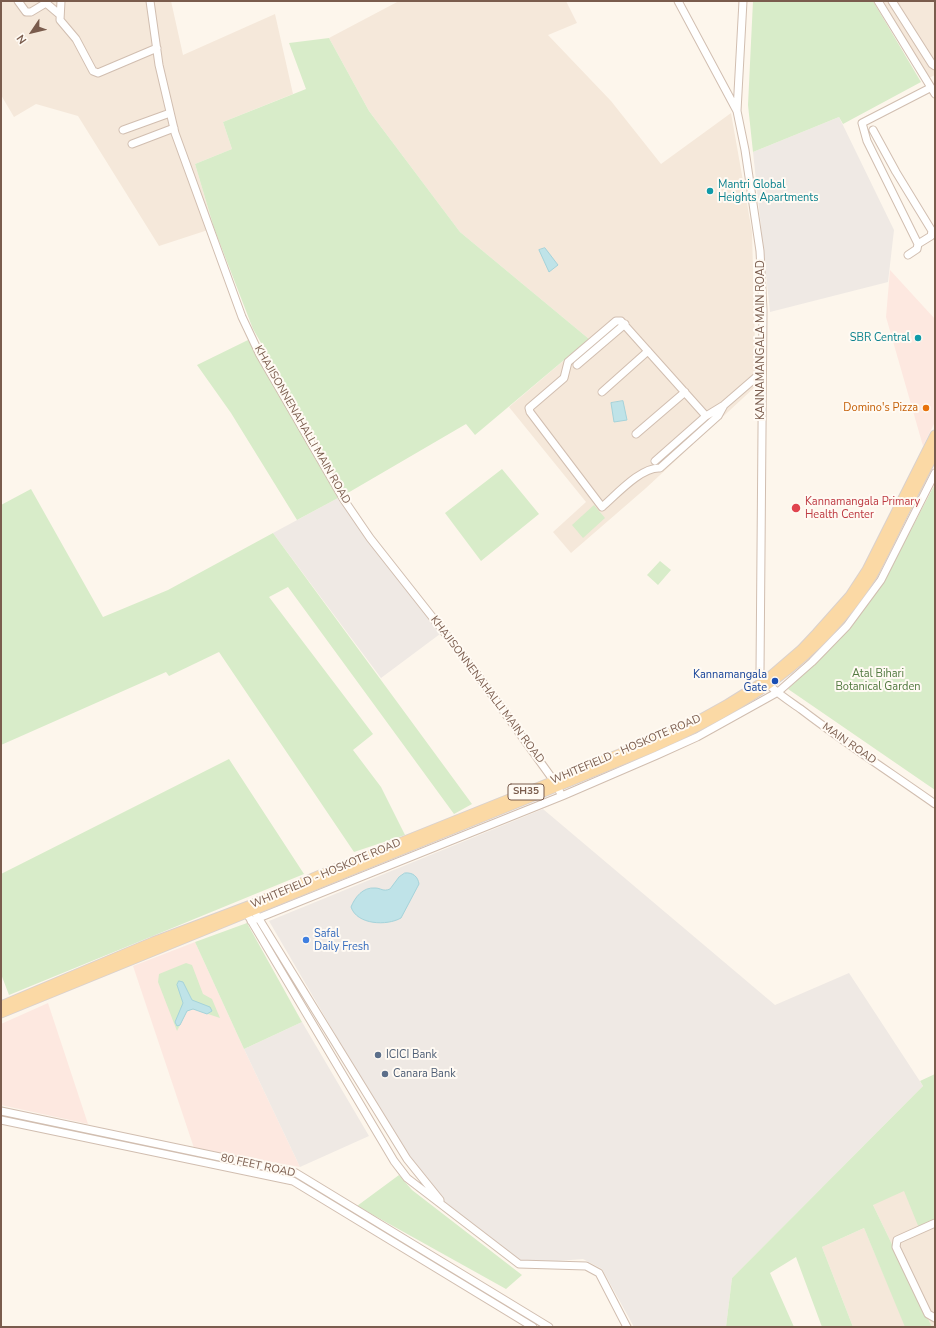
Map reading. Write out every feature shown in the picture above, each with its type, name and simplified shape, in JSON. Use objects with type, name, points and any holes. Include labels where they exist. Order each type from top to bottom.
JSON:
[{"type":"main road","name":"WHITEFIELD - HOSKOTE ROAD","points":[[767,683],[817,634],[850,596],[867,570],[935,435]]},
{"type":"main road","name":"WHITEFIELD - HOSKOTE ROAD","points":[[1,1013],[251,913],[328,872],[555,784],[692,724],[767,683],[823,638],[856,599],[873,575],[935,452]]},
{"type":"main road","name":"WHITEFIELD - HOSKOTE ROAD","points":[[1,1006],[167,937],[251,913]]},
{"type":"street","points":[[18,1],[26,12],[31,12],[46,3],[59,14]]},
{"type":"street","points":[[61,1],[59,14],[63,25],[76,38],[93,72],[96,73],[157,48]]},
{"type":"street","name":"KHAJISONNENAHALLI MAIN ROAD","points":[[150,1],[157,48],[174,128],[242,316],[260,354],[313,449],[344,500],[370,538],[474,670],[562,796]]},
{"type":"street","points":[[678,1],[737,111]]},
{"type":"street","name":"KANNAMANGALA MAIN ROAD","points":[[743,1],[737,111],[746,158],[760,258],[763,310],[761,373],[759,653],[760,671],[767,683]]},
{"type":"street","points":[[878,1],[935,94]]},
{"type":"street","points":[[892,1],[932,64],[935,66]]},
{"type":"street","points":[[918,244],[867,141],[862,123],[930,88]]},
{"type":"street","points":[[123,130],[170,113]]},
{"type":"street","points":[[132,144],[174,128]]},
{"type":"street","points":[[873,130],[896,172],[932,231],[931,236],[918,244],[917,249],[908,255]]},
{"type":"street","points":[[706,416],[621,321],[616,321],[568,362],[564,378],[529,408],[530,412],[602,507],[644,471],[652,467],[660,468],[718,416],[724,405]]},
{"type":"street","points":[[577,365],[625,324]]},
{"type":"street","points":[[602,392],[648,351]]},
{"type":"street","points":[[654,461],[706,416],[724,405],[761,373]]},
{"type":"street","points":[[636,434],[685,392]]},
{"type":"street","points":[[251,913],[562,796],[697,737],[778,692],[812,662],[847,626],[872,592],[884,574],[935,473]]},
{"type":"street","name":"MAIN ROAD","points":[[767,683],[818,722],[935,804]]},
{"type":"street","points":[[251,913],[282,956],[407,1159],[440,1200],[440,1204]]},
{"type":"street","points":[[251,913],[275,961],[394,1161],[407,1178],[519,1264],[586,1266],[599,1273],[627,1327]]},
{"type":"street","points":[[275,961],[282,956]]},
{"type":"street","name":"80 FEET ROAD","points":[[1,1111],[296,1173],[550,1327]]},
{"type":"street","name":"80 FEET ROAD","points":[[1,1120],[293,1181],[533,1327]]},
{"type":"street","points":[[935,1223],[897,1240],[896,1247],[928,1314],[935,1318]]},
{"type":"shaded area","points":[[1,1],[171,1],[183,55],[275,14],[293,94],[223,122],[232,149],[195,164],[214,228],[159,246],[78,116],[36,104],[14,117],[1,95]]},
{"type":"shaded area","points":[[399,1],[566,1],[577,23],[548,35],[611,101],[661,164],[731,113],[752,232],[756,386],[646,488],[571,553],[553,532],[586,502],[509,407],[589,339],[460,232],[369,111],[329,38]]},
{"type":"shaded area","points":[[883,1],[935,1],[935,75],[929,78]]},
{"type":"shaded area","points":[[839,117],[894,230],[888,282],[770,312],[753,152]]},
{"type":"shaded area","points":[[890,270],[935,319],[935,422],[923,446],[886,317]]},
{"type":"shaded area","points":[[338,498],[440,634],[381,678],[273,533]]},
{"type":"shaded area","points":[[543,809],[775,1005],[849,973],[923,1086],[732,1278],[726,1327],[634,1327],[602,1269],[583,1259],[532,1263],[514,1259],[444,1203],[402,1149],[269,921]]},
{"type":"shaded area","points":[[195,942],[300,1167],[194,1148],[133,966]]},
{"type":"shaded area","points":[[48,1003],[88,1124],[1,1105],[1,1024]]},
{"type":"shaded area","points":[[302,1022],[369,1136],[300,1167],[244,1049]]},
{"type":"shaded area","points":[[879,1130],[935,1220],[935,1327],[932,1327],[873,1205]]},
{"type":"shaded area","points":[[864,1228],[906,1327],[853,1327],[822,1247]]},
{"type":"green space","points":[[753,1],[873,1],[921,82],[843,124],[839,117],[753,152],[748,105]]},
{"type":"green space","points":[[329,38],[369,111],[460,232],[589,339],[475,435],[466,424],[346,494],[313,433],[253,329],[214,228],[195,164],[232,149],[223,122],[306,89],[289,43]]},
{"type":"green space","points":[[248,340],[338,498],[297,520],[231,413],[197,365]]},
{"type":"green space","points":[[502,469],[539,514],[481,561],[445,513]]},
{"type":"green space","name":"Atal Bihari Botanical Garden","points":[[935,484],[935,790],[788,689],[852,626],[883,583]]},
{"type":"green space","points":[[31,489],[103,617],[168,590],[273,533],[472,804],[454,814],[288,587],[269,597],[373,734],[353,750],[381,787],[405,835],[354,852],[219,652],[169,676],[166,672],[1,745],[1,505]]},
{"type":"green space","points":[[594,505],[605,518],[583,538],[572,525]]},
{"type":"green space","points":[[660,561],[671,570],[658,585],[647,575]]},
{"type":"green space","points":[[229,759],[304,874],[9,995],[1,974],[1,874]]},
{"type":"green space","points":[[247,923],[302,1022],[244,1049],[195,942]]},
{"type":"green space","points":[[186,963],[192,965],[203,994],[212,999],[220,1018],[193,1009],[187,1011],[177,1031],[158,982],[159,974]]},
{"type":"green space","points":[[935,1074],[935,1220],[919,1228],[904,1191],[873,1205],[932,1327],[905,1327],[864,1228],[822,1247],[853,1327],[822,1327],[796,1257],[770,1273],[794,1327],[726,1327],[732,1278],[923,1086],[920,1081]]},
{"type":"green space","points":[[399,1175],[412,1190],[522,1275],[506,1289],[357,1206]]},
{"type":"water","points":[[545,248],[558,265],[549,272],[539,250]]},
{"type":"water","points":[[623,401],[627,420],[614,422],[611,403]]},
{"type":"water","points":[[405,873],[410,873],[415,876],[418,879],[419,884],[401,918],[395,921],[381,923],[366,920],[354,913],[351,907],[360,893],[371,888],[386,890],[390,889],[399,877]]},
{"type":"water","points":[[179,981],[183,982],[192,1000],[210,1007],[212,1011],[207,1014],[193,1009],[187,1011],[180,1025],[177,1026],[175,1022],[183,1003],[177,985]]},
{"type":"place","name":"Mantri Global Heights Apartments","points":[[710,191]]},
{"type":"place","name":"SBR Central","points":[[918,338]]},
{"type":"place","name":"Domino's Pizza","points":[[926,408]]},
{"type":"place","name":"Kannamangala Primary Health Center","points":[[796,508]]},
{"type":"place","name":"Kannamangala Gate","points":[[775,681]]},
{"type":"place","name":"Safal Daily Fresh","points":[[306,940]]},
{"type":"place","name":"ICICI Bank","points":[[378,1055]]},
{"type":"place","name":"Canara Bank","points":[[385,1074]]}]
